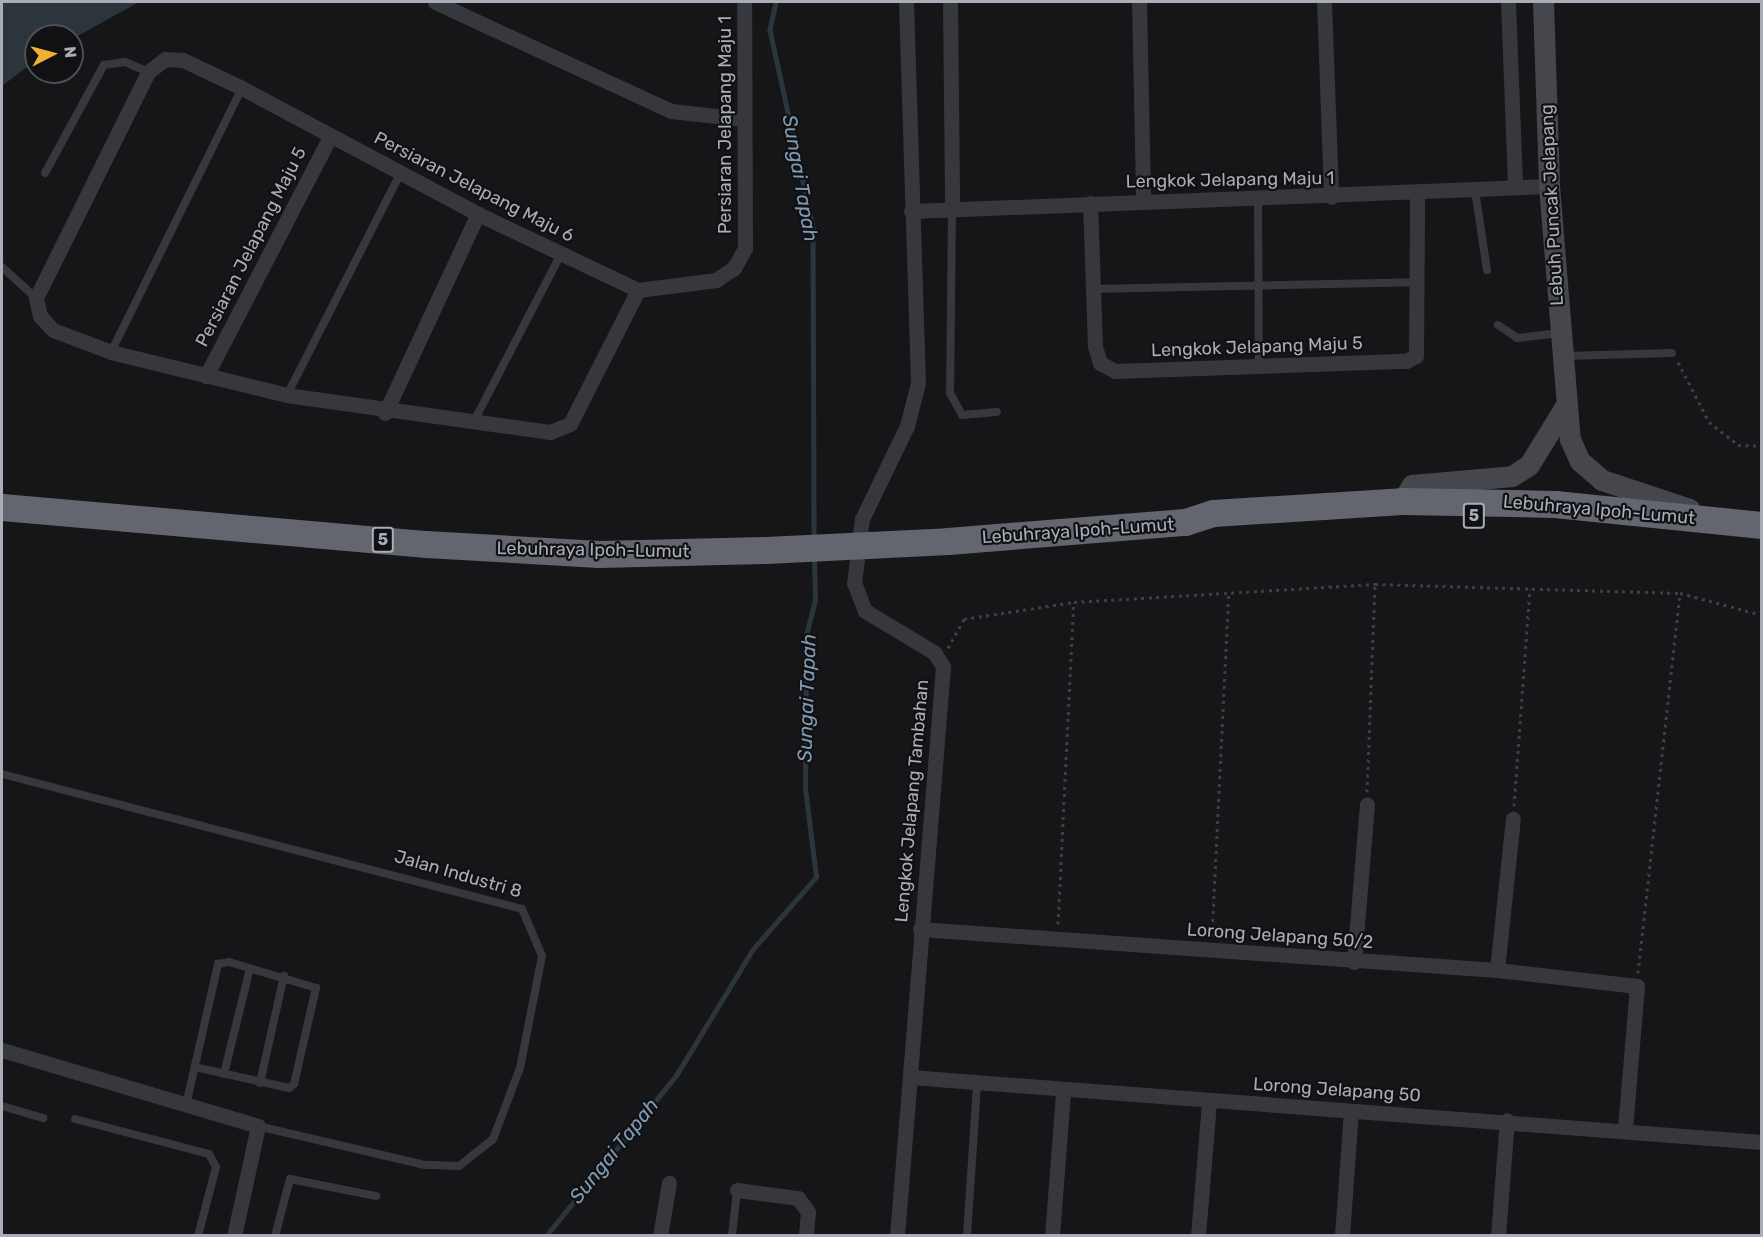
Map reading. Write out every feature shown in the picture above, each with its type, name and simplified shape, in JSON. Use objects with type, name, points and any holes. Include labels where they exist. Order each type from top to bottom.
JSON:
[{"type":"highway","name":"Lebuhraya Ipoh-Lumut","points":[[2,507],[426,544],[599,554],[766,550],[948,541],[1185,522],[1213,513],[1401,501],[1555,504],[1761,525]]},
{"type":"highway","name":"Lebuhraya Ipoh-Lumut","points":[[1185,522],[1204,526],[1472,516],[1620,523],[1761,540]]},
{"type":"street","points":[[435,2],[671,111],[745,119]]},
{"type":"street","name":"Persiaran Jelapang Maju 1","points":[[638,290],[716,280],[734,268],[745,248],[744,2]]},
{"type":"street","name":"Lengkok Jelapang Tambahan","points":[[897,1236],[941,661],[866,611],[854,583],[862,519],[907,426],[918,383],[906,2]]},
{"type":"street","points":[[950,2],[952,208]]},
{"type":"street","points":[[1139,2],[1143,200]]},
{"type":"street","points":[[1324,2],[1331,197]]},
{"type":"street","points":[[1508,2],[1515,187]]},
{"type":"street","name":"Lebuh Puncak Jelapang","points":[[1542,2],[1549,186],[1563,408],[1580,461],[1602,480],[1734,521]]},
{"type":"street","name":"Persiaran Jelapang Maju 6","points":[[148,72],[165,60],[183,60],[242,88],[478,214],[638,290]]},
{"type":"street","points":[[148,72],[36,298],[40,316],[53,330],[111,352],[287,395],[472,425],[550,432],[570,424],[638,290]]},
{"type":"street","name":"Persiaran Jelapang Maju 5","points":[[206,376],[331,135]]},
{"type":"street","name":"Lengkok Jelapang Maju 1","points":[[911,211],[1143,200],[1418,195],[1549,186]]},
{"type":"street","name":"Lengkok Jelapang Maju 5","points":[[1090,203],[1095,346],[1100,363],[1115,371],[1406,361],[1420,347],[1418,195]]},
{"type":"street","points":[[385,412],[478,214]]},
{"type":"street","points":[[1401,501],[1412,485],[1512,476],[1529,465],[1563,408]]},
{"type":"street","points":[[1354,962],[1366,805]]},
{"type":"street","points":[[1497,970],[1513,819]]},
{"type":"street","name":"Lorong Jelapang 50/2","points":[[920,929],[1057,941],[1497,970],[1636,986]]},
{"type":"street","points":[[1625,1129],[1636,986]]},
{"type":"street","name":"Jalan Industri 8","points":[[2,1050],[258,1126]]},
{"type":"street","name":"Lorong Jelapang 50","points":[[910,1077],[1063,1092],[1508,1120],[1761,1142]]},
{"type":"street","points":[[1052,1236],[1063,1092]]},
{"type":"street","points":[[1198,1236],[1209,1101]]},
{"type":"street","points":[[1342,1236],[1351,1111]]},
{"type":"street","points":[[1498,1236],[1508,1120]]},
{"type":"street","points":[[234,1236],[258,1126]]},
{"type":"street","points":[[660,1236],[669,1183]]},
{"type":"street","points":[[737,1190],[805,1203],[806,1236]]},
{"type":"lane","points":[[45,173],[104,65],[125,62],[148,72]]},
{"type":"lane","points":[[111,352],[242,88]]},
{"type":"lane","points":[[287,395],[401,172]]},
{"type":"lane","points":[[1475,190],[1486,270]]},
{"type":"lane","points":[[1258,198],[1259,366]]},
{"type":"lane","points":[[952,208],[950,393],[962,415],[997,412]]},
{"type":"lane","points":[[472,425],[561,254]]},
{"type":"lane","points":[[2,267],[36,298]]},
{"type":"lane","points":[[1093,289],[1418,282]]},
{"type":"lane","points":[[1498,325],[1517,338],[1559,333]]},
{"type":"lane","points":[[1560,356],[1672,352]]},
{"type":"lane","name":"Jalan Industri 8","points":[[2,774],[522,909],[542,956],[520,1068],[493,1139],[459,1166],[425,1165],[258,1126]]},
{"type":"lane","points":[[186,1105],[218,964],[224,961],[311,983],[317,995],[294,1084],[283,1089],[195,1067]]},
{"type":"lane","points":[[224,1074],[250,968]]},
{"type":"lane","points":[[260,1083],[284,976]]},
{"type":"lane","points":[[967,1236],[977,1084]]},
{"type":"lane","points":[[2,1106],[43,1118]]},
{"type":"lane","points":[[75,1119],[209,1154],[216,1167],[198,1236]]},
{"type":"lane","points":[[275,1236],[290,1179],[376,1196]]},
{"type":"lane","points":[[732,1236],[737,1190]]},
{"type":"path","points":[[1672,352],[1709,422],[1738,445],[1761,446]]},
{"type":"path","points":[[941,661],[964,619],[1074,602],[1229,591],[1375,584],[1680,593],[1761,615]]},
{"type":"path","points":[[1366,805],[1375,584]]},
{"type":"path","points":[[1513,819],[1530,589]]},
{"type":"path","points":[[1211,950],[1229,591]]},
{"type":"path","points":[[1636,986],[1680,593]]},
{"type":"path","points":[[1057,941],[1074,602]]},
{"type":"shaded area","points":[[2,2],[139,2],[84,32],[84,24],[24,24],[24,69],[2,86]]},
{"type":"waterway","name":"Sungai Tapah","points":[[776,2],[770,30],[813,228],[814,540]]},
{"type":"waterway","name":"Sungai Tapah","points":[[546,1236],[677,1074],[753,949],[816,877],[805,789],[806,636],[815,600],[814,557]]}]
